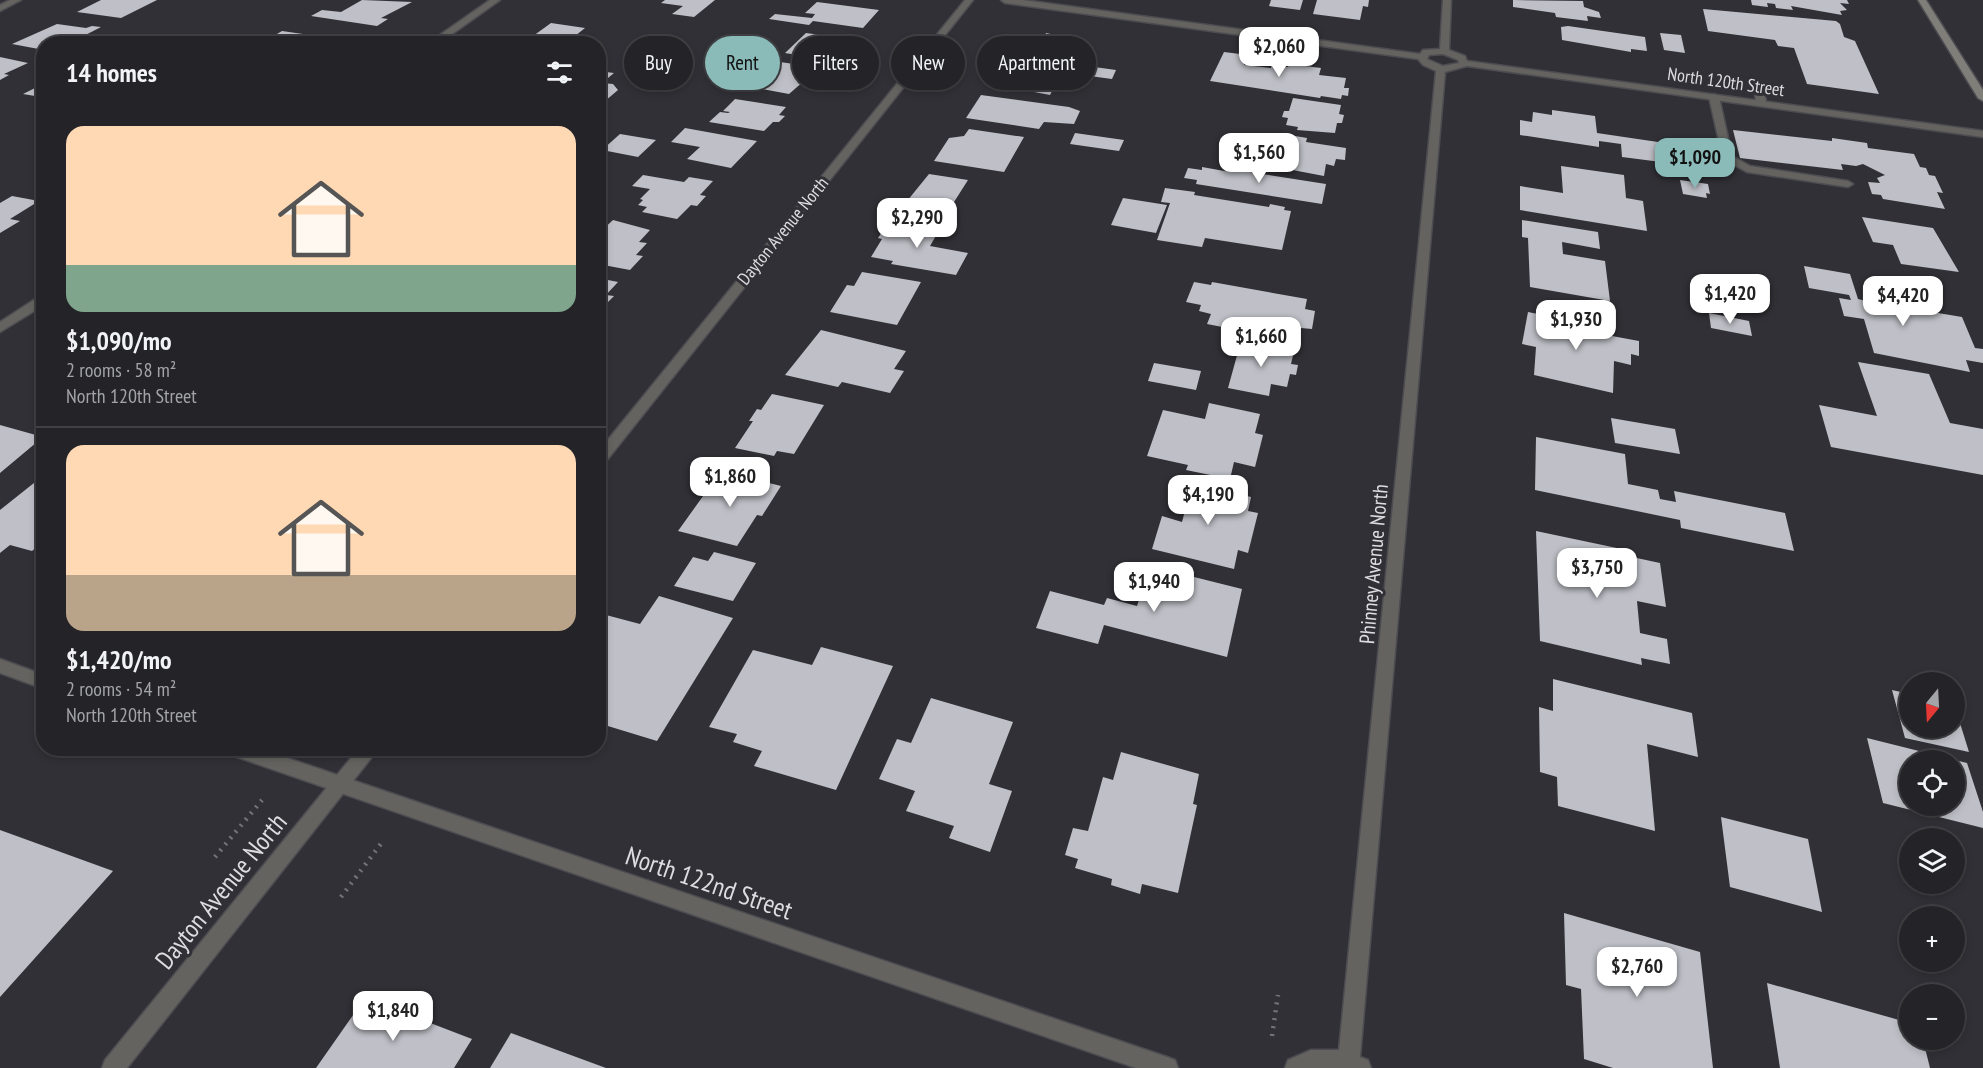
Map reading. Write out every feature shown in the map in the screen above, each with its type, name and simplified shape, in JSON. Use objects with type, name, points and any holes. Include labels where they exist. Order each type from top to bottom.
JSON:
[{"type":"main road","points":[[1922,0],[1983,98]]},
{"type":"street","points":[[0,8],[17,0]]},
{"type":"street","points":[[443,36],[496,0]]},
{"type":"street","name":"Dayton Avenue North","points":[[606,452],[969,0]]},
{"type":"street","points":[[1005,0],[1421,57],[1425,63],[1441,69],[1456,68],[1464,63],[1462,58],[1444,51],[1426,52],[1421,57]]},
{"type":"street","points":[[1444,51],[1447,0]]},
{"type":"street","name":"North 120th Street","points":[[1464,63],[1983,134]]},
{"type":"street","name":"Phinney Avenue North","points":[[1354,1066],[1441,69]]},
{"type":"street","points":[[1759,84],[1761,103]]},
{"type":"street","points":[[1714,97],[1727,158],[1736,164],[1747,169],[1848,184]]},
{"type":"street","points":[[0,328],[36,304]]},
{"type":"street","points":[[0,666],[36,679]]},
{"type":"street","name":"North 122nd Street","points":[[257,756],[1167,1068]]},
{"type":"street","name":"Dayton Avenue North","points":[[113,1068],[364,756]]},
{"type":"street","points":[[1296,1068],[1318,1059],[1354,1066]]},
{"type":"path","points":[[215,857],[262,800]]},
{"type":"path","points":[[341,897],[383,841]]},
{"type":"path","points":[[1270,1049],[1278,995]]},
{"type":"building","points":[[101,0],[157,0],[121,18],[77,12]]},
{"type":"building","points":[[362,0],[412,2],[381,18],[388,19],[377,26],[311,16],[322,10],[341,12]]},
{"type":"building","points":[[665,0],[715,0],[694,17],[672,14],[683,6],[661,3]]},
{"type":"building","points":[[1271,0],[1303,0],[1300,10],[1269,6]]},
{"type":"building","points":[[1317,0],[1369,0],[1368,7],[1363,6],[1360,20],[1313,14]]},
{"type":"building","points":[[1513,0],[1583,1],[1584,7],[1599,12],[1601,18],[1587,16],[1588,21],[1556,17],[1555,13],[1513,7]]},
{"type":"building","points":[[1751,0],[1847,0],[1849,4],[1840,3],[1847,10],[1840,11],[1842,15],[1791,6],[1793,10],[1776,8],[1775,4],[1767,3],[1768,7],[1752,5]]},
{"type":"building","points":[[817,2],[879,10],[863,28],[813,21],[809,25],[769,19],[775,14],[812,18],[815,14],[805,13]]},
{"type":"building","points":[[1703,9],[1836,21],[1840,24],[1844,37],[1855,41],[1879,94],[1807,84],[1794,48],[1778,46],[1775,40],[1708,31]]},
{"type":"building","points":[[551,23],[585,28],[575,36],[533,36]]},
{"type":"building","points":[[57,24],[86,28],[101,27],[84,36],[36,36],[36,48],[12,44]]},
{"type":"building","points":[[1568,26],[1645,37],[1647,51],[1631,49],[1631,52],[1562,40],[1561,27]]},
{"type":"building","points":[[282,31],[317,36],[274,36]]},
{"type":"building","points":[[806,33],[828,36],[803,36]]},
{"type":"building","points":[[1660,33],[1681,35],[1685,53],[1664,50]]},
{"type":"building","points":[[792,46],[792,54],[785,53]]},
{"type":"building","points":[[1224,52],[1248,55],[1244,65],[1271,68],[1271,65],[1288,67],[1289,64],[1321,68],[1319,75],[1346,78],[1344,88],[1349,88],[1348,96],[1342,95],[1341,99],[1321,96],[1320,98],[1210,81]]},
{"type":"building","points":[[0,57],[28,63],[4,74],[9,75],[0,80]]},
{"type":"building","points":[[780,62],[792,64],[794,90],[789,94],[768,90],[780,90]]},
{"type":"building","points":[[1096,67],[1116,70],[1112,79],[1096,77]]},
{"type":"building","points":[[606,72],[614,73],[606,80]]},
{"type":"building","points":[[606,83],[613,84],[618,90],[606,100]]},
{"type":"building","points":[[36,88],[36,96],[23,94]]},
{"type":"building","points":[[1024,90],[1052,90],[1050,95]]},
{"type":"building","points":[[981,95],[1069,107],[1080,111],[1074,124],[1044,122],[1039,129],[966,118]]},
{"type":"building","points":[[1293,98],[1341,105],[1339,114],[1344,115],[1342,123],[1337,123],[1335,133],[1297,130],[1298,127],[1286,125],[1288,118],[1282,117],[1284,111],[1289,111]]},
{"type":"building","points":[[735,99],[786,107],[779,115],[785,116],[779,122],[773,122],[764,131],[709,122],[720,112],[730,112],[723,111]]},
{"type":"building","points":[[1552,110],[1595,116],[1597,133],[1658,142],[1661,162],[1622,157],[1621,144],[1599,141],[1599,147],[1520,135],[1520,120],[1532,122],[1533,112],[1552,115]]},
{"type":"building","points":[[685,128],[757,141],[731,168],[687,159],[700,147],[671,142]]},
{"type":"building","points":[[969,129],[1024,137],[1004,172],[934,161],[949,138],[964,136]]},
{"type":"building","points":[[1733,130],[1832,141],[1832,138],[1867,143],[1868,148],[1914,154],[1920,167],[1926,168],[1929,175],[1935,176],[1943,193],[1937,192],[1945,209],[1883,199],[1881,195],[1872,194],[1868,182],[1880,183],[1877,178],[1885,175],[1863,164],[1856,166],[1841,164],[1843,170],[1740,158]]},
{"type":"building","points":[[1075,133],[1124,140],[1119,151],[1070,144]]},
{"type":"building","points":[[1277,133],[1307,138],[1306,142],[1346,148],[1345,160],[1336,159],[1334,166],[1326,164],[1324,176],[1261,164],[1263,156],[1276,158],[1280,141],[1276,140]]},
{"type":"building","points":[[620,134],[656,140],[638,157],[606,151],[606,146]]},
{"type":"building","points":[[1561,166],[1624,175],[1626,198],[1643,201],[1647,231],[1520,210],[1520,186],[1563,193]]},
{"type":"building","points":[[1202,167],[1230,172],[1231,169],[1326,184],[1322,204],[1196,184],[1197,180],[1184,178],[1188,168],[1202,170]]},
{"type":"building","points":[[929,174],[968,180],[947,213],[903,206]]},
{"type":"building","points":[[643,175],[684,182],[689,177],[713,181],[700,195],[706,196],[697,206],[691,205],[677,219],[642,212],[647,207],[638,205],[643,200],[640,199],[650,189],[632,186]]},
{"type":"building","points":[[1680,180],[1708,184],[1710,194],[1706,193],[1707,198],[1683,194]]},
{"type":"building","points":[[1165,188],[1269,207],[1270,204],[1285,207],[1284,210],[1291,211],[1282,250],[1205,238],[1202,247],[1157,240],[1170,203],[1161,202]]},
{"type":"building","points":[[12,196],[36,200],[36,203],[10,219],[20,221],[0,233],[0,203]]},
{"type":"building","points":[[1123,198],[1167,205],[1156,233],[1111,225]]},
{"type":"building","points":[[1862,217],[1933,228],[1959,272],[1901,264],[1893,245],[1873,242]]},
{"type":"building","points":[[613,220],[650,230],[639,242],[647,243],[636,255],[643,256],[630,270],[606,266],[606,227]]},
{"type":"building","points":[[896,220],[941,227],[930,246],[968,253],[956,275],[891,264],[893,261],[871,257],[882,239],[878,238],[882,232],[888,233]]},
{"type":"building","points":[[1522,220],[1598,232],[1600,249],[1562,242],[1563,254],[1605,261],[1610,301],[1530,287],[1528,238],[1522,237]]},
{"type":"building","points":[[1804,266],[1850,274],[1858,299],[1903,310],[1902,307],[1962,317],[1975,348],[1983,349],[1983,363],[1966,360],[1970,372],[1874,353],[1864,319],[1844,316],[1839,298],[1851,300],[1849,295],[1809,288]]},
{"type":"building","points":[[862,272],[921,282],[897,325],[830,312],[847,285],[854,286]]},
{"type":"building","points":[[606,280],[618,282],[606,295]]},
{"type":"building","points":[[1194,282],[1211,285],[1212,282],[1307,299],[1305,309],[1315,311],[1312,329],[1301,328],[1298,342],[1207,324],[1211,314],[1199,311],[1201,305],[1186,302]]},
{"type":"building","points":[[606,295],[614,296],[606,304]]},
{"type":"building","points":[[1538,311],[1584,321],[1583,324],[1612,330],[1612,336],[1639,341],[1639,356],[1631,354],[1631,365],[1614,361],[1613,393],[1534,375],[1536,347],[1522,344],[1528,312],[1538,314]]},
{"type":"building","points":[[1709,313],[1749,321],[1752,336],[1711,328]]},
{"type":"building","points":[[821,330],[906,351],[894,369],[904,371],[890,393],[842,382],[838,387],[785,375]]},
{"type":"building","points":[[1241,341],[1294,351],[1291,364],[1298,365],[1296,375],[1290,374],[1287,387],[1271,384],[1269,396],[1228,388]]},
{"type":"building","points":[[1858,362],[1929,374],[1950,423],[1983,429],[1983,475],[1831,447],[1819,405],[1877,416]]},
{"type":"building","points":[[1154,363],[1201,371],[1196,390],[1148,381]]},
{"type":"building","points":[[772,394],[824,405],[794,454],[777,451],[774,456],[735,448],[753,421],[749,421],[757,409],[761,410]]},
{"type":"building","points":[[1209,403],[1260,414],[1255,433],[1263,435],[1255,467],[1234,462],[1230,479],[1186,470],[1188,465],[1147,456],[1163,410],[1205,419]]},
{"type":"building","points":[[1611,418],[1675,429],[1680,454],[1615,443]]},
{"type":"building","points":[[0,425],[36,435],[36,443],[0,473]]},
{"type":"building","points":[[1536,437],[1625,454],[1628,484],[1658,490],[1660,499],[1676,502],[1674,491],[1785,513],[1794,551],[1681,528],[1680,520],[1535,490]]},
{"type":"building","points":[[721,471],[781,486],[762,516],[757,515],[737,546],[678,531]]},
{"type":"building","points":[[1178,480],[1251,497],[1248,511],[1258,513],[1248,553],[1238,550],[1234,569],[1152,549],[1162,516],[1182,522],[1187,503],[1173,499]]},
{"type":"building","points":[[36,481],[36,548],[32,551],[10,545],[0,553],[0,510]]},
{"type":"building","points":[[1536,531],[1631,551],[1632,557],[1660,563],[1666,607],[1637,601],[1640,633],[1667,639],[1670,664],[1641,658],[1642,665],[1540,641]]},
{"type":"building","points":[[714,552],[756,563],[733,601],[674,586],[693,557],[708,561]]},
{"type":"building","points":[[1150,566],[1242,589],[1227,657],[1104,625],[1098,644],[1036,628],[1050,591],[1104,605],[1107,598],[1137,606]]},
{"type":"building","points":[[659,596],[733,618],[657,741],[606,725],[606,615],[640,624]]},
{"type":"building","points":[[821,647],[893,666],[836,790],[754,766],[762,751],[733,742],[737,734],[709,727],[753,650],[812,665]]},
{"type":"building","points":[[1553,679],[1692,713],[1698,757],[1647,744],[1655,831],[1558,806],[1557,777],[1540,772],[1539,707],[1553,711]]},
{"type":"building","points":[[1892,690],[1899,692],[1899,716]]},
{"type":"building","points":[[931,698],[1013,722],[989,784],[1012,791],[990,852],[949,838],[954,826],[906,811],[915,791],[879,779],[897,739],[911,743]]},
{"type":"building","points":[[1867,738],[1915,750],[1899,750],[1899,807],[1883,803]]},
{"type":"building","points":[[1905,738],[1965,738],[1969,752]]},
{"type":"building","points":[[1121,752],[1199,774],[1193,804],[1197,805],[1178,893],[1142,884],[1140,894],[1111,885],[1112,879],[1075,868],[1078,859],[1065,855],[1073,828],[1088,831],[1103,777],[1113,780]]},
{"type":"building","points":[[1965,762],[1983,812],[1983,828],[1935,816],[1965,816]]},
{"type":"building","points":[[1721,817],[1808,839],[1822,912],[1730,887]]},
{"type":"building","points":[[0,830],[113,871],[0,997]]},
{"type":"building","points":[[1564,913],[1700,952],[1713,1068],[1613,1068],[1584,1059],[1581,989],[1566,985]]},
{"type":"building","points":[[1767,983],[1899,1020],[1899,1050],[1926,1050],[1930,1068],[1780,1068]]},
{"type":"building","points":[[365,998],[472,1039],[454,1068],[316,1068]]},
{"type":"building","points":[[511,1033],[606,1068],[490,1068]]}]
